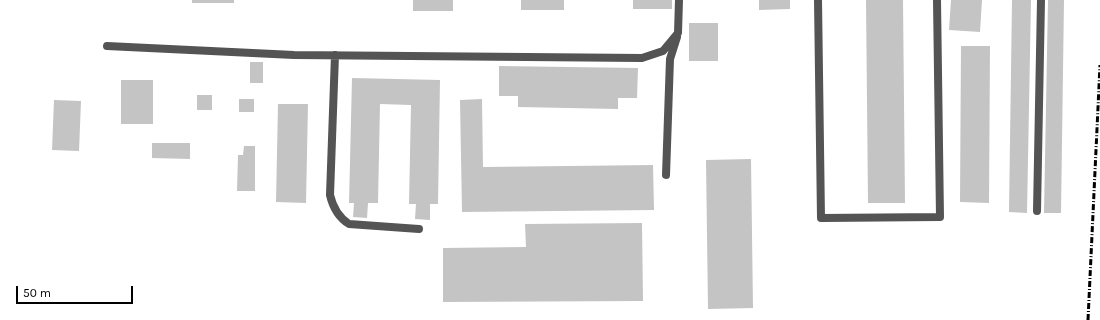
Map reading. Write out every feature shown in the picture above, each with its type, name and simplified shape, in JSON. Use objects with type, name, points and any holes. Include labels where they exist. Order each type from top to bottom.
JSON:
[{"type":"lane","points":[[666,175],[670,59],[678,33],[679,0]]},
{"type":"lane","points":[[818,0],[821,218],[940,216],[937,0]]},
{"type":"lane","points":[[1037,211],[1041,0]]},
{"type":"lane","points":[[107,46],[335,56],[642,58],[663,51],[678,33]]},
{"type":"lane","points":[[335,56],[330,195],[332,206],[341,219],[349,224],[419,229]]},
{"type":"building","points":[[192,0],[234,0],[234,3],[192,3]]},
{"type":"building","points":[[413,0],[453,0],[453,11],[413,11]]},
{"type":"building","points":[[521,0],[564,0],[564,10],[521,10]]},
{"type":"building","points":[[633,0],[672,0],[672,9],[633,9]]},
{"type":"building","points":[[759,0],[790,0],[790,9],[759,10]]},
{"type":"building","points":[[866,0],[903,0],[905,203],[868,203]]},
{"type":"building","points":[[951,0],[982,0],[980,32],[949,30]]},
{"type":"building","points":[[1012,0],[1031,0],[1027,213],[1009,212]]},
{"type":"building","points":[[1048,0],[1064,0],[1061,213],[1044,213]]},
{"type":"building","points":[[689,23],[718,23],[718,61],[689,61]]},
{"type":"building","points":[[961,46],[990,46],[989,203],[960,202]]},
{"type":"building","points":[[250,62],[263,62],[263,83],[250,83]]},
{"type":"building","points":[[499,66],[638,68],[637,98],[618,98],[618,109],[518,107],[518,96],[499,96]]},
{"type":"building","points":[[352,78],[440,80],[438,204],[430,204],[430,220],[415,219],[416,204],[409,204],[411,105],[380,104],[378,203],[368,203],[367,218],[353,217],[354,203],[349,203]]},
{"type":"building","points":[[121,80],[153,80],[153,124],[121,124]]},
{"type":"building","points":[[197,95],[212,95],[212,110],[197,110]]},
{"type":"building","points":[[239,99],[254,99],[254,112],[239,112]]},
{"type":"building","points":[[482,99],[483,167],[653,165],[654,210],[462,212],[460,100]]},
{"type":"building","points":[[54,100],[81,101],[79,151],[52,150]]},
{"type":"building","points":[[278,104],[308,104],[306,203],[276,202]]},
{"type":"building","points":[[152,143],[190,143],[190,159],[152,158]]},
{"type":"building","points":[[244,146],[255,146],[255,191],[237,191],[238,155],[243,155]]},
{"type":"building","points":[[751,159],[753,308],[708,309],[706,160]]},
{"type":"building","points":[[642,223],[643,301],[443,302],[443,248],[526,247],[525,224]]},
{"type":"railway","points":[[1088,320],[1100,65]]}]
